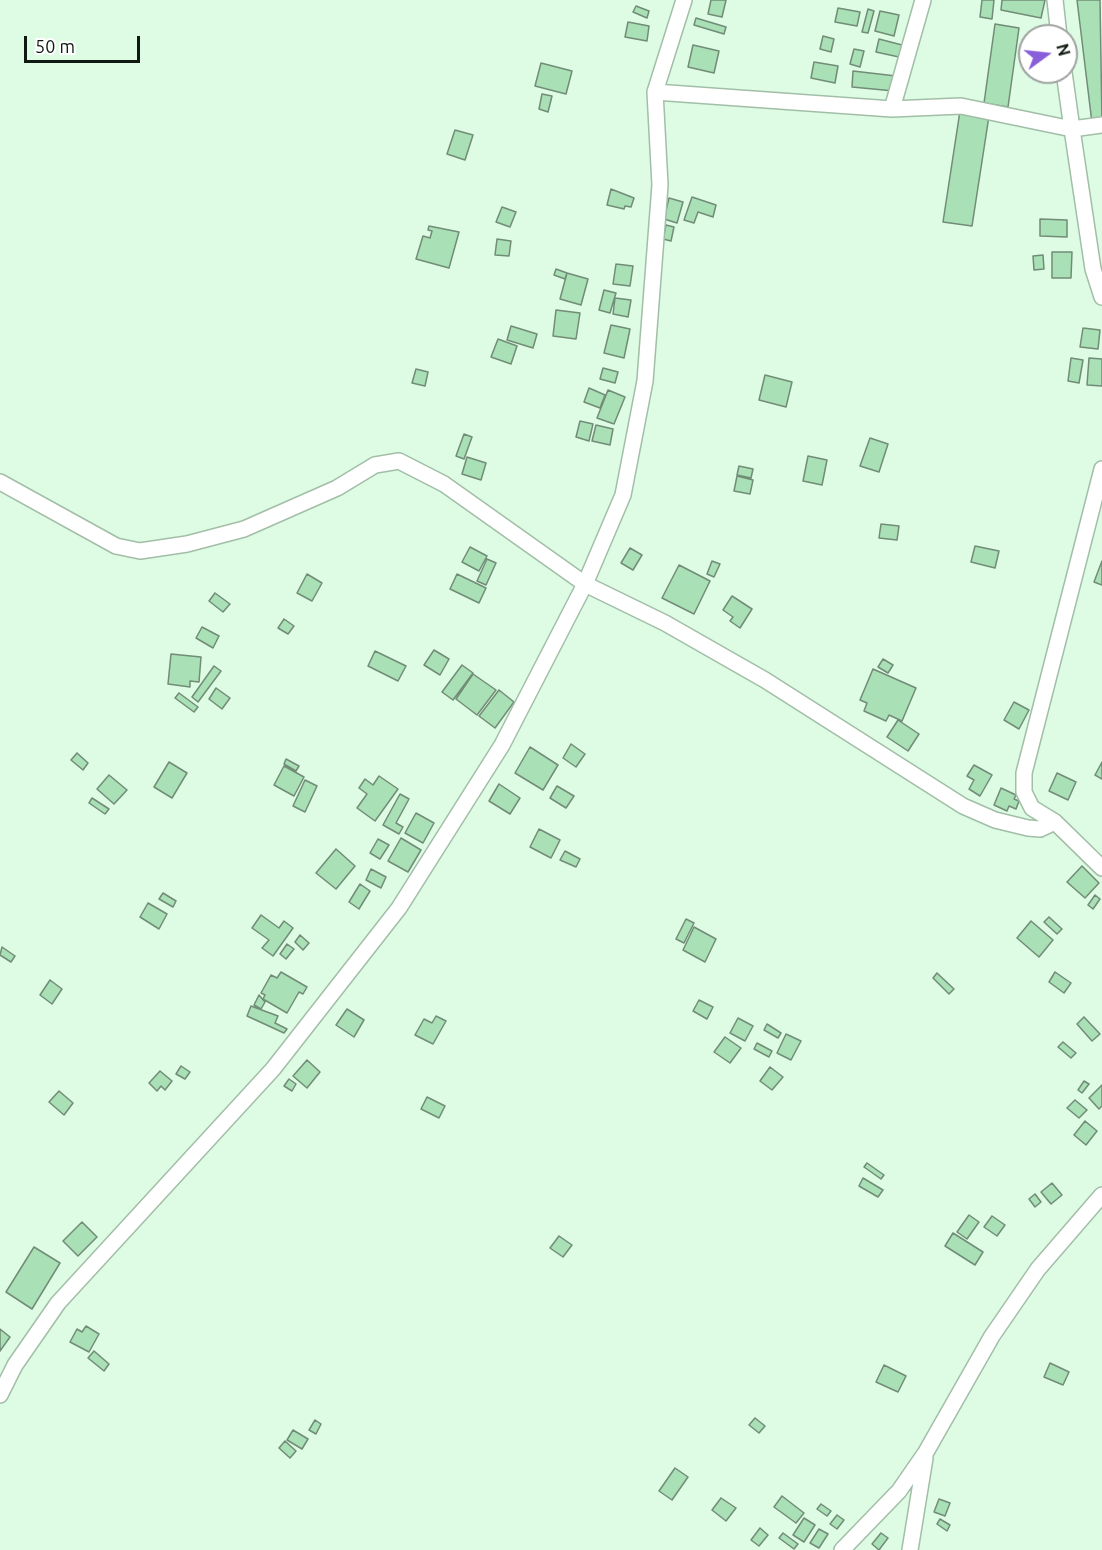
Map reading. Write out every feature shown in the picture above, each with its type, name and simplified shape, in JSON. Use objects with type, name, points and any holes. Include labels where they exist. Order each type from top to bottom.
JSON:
[{"type":"street","points":[[0,1395],[15,1365],[58,1303],[273,1069],[399,908],[502,745],[585,584],[623,495],[645,381],[660,185],[656,92],[684,0]]},
{"type":"street","points":[[892,109],[923,0]]},
{"type":"street","points":[[1055,0],[1058,24]]},
{"type":"street","points":[[1066,84],[1092,269],[1102,297]]},
{"type":"street","points":[[656,92],[892,109],[961,106],[1072,129],[1102,125]]},
{"type":"street","points":[[0,482],[116,546],[140,551],[187,544],[244,529],[337,488],[375,465],[399,461],[444,484],[585,584],[664,623],[765,680],[963,806],[995,820],[1028,828],[1040,829],[1055,822]]},
{"type":"street","points":[[1102,469],[1024,773],[1024,792],[1032,808],[1055,822],[1102,868]]},
{"type":"street","points":[[842,1550],[899,1491],[926,1452],[992,1336],[1038,1269],[1102,1195]]},
{"type":"street","points":[[910,1550],[926,1452]]},
{"type":"building","points":[[711,0],[726,0],[722,17],[708,14]]},
{"type":"building","points":[[982,0],[994,0],[992,19],[980,17]]},
{"type":"building","points":[[1002,0],[1045,0],[1041,18],[1001,10]]},
{"type":"building","points":[[1077,0],[1100,0],[1102,122],[1092,123]]},
{"type":"building","points":[[636,6],[649,11],[647,18],[633,12]]},
{"type":"building","points":[[838,8],[860,12],[857,26],[835,22]]},
{"type":"building","points":[[868,9],[874,11],[868,33],[862,32]]},
{"type":"building","points":[[880,11],[899,15],[894,36],[875,31]]},
{"type":"building","points":[[696,18],[726,27],[724,34],[694,25]]},
{"type":"building","points":[[628,22],[649,26],[647,41],[625,37]]},
{"type":"building","points":[[995,24],[1018,28],[1008,107],[984,103]]},
{"type":"building","points":[[823,36],[834,39],[831,52],[820,49]]},
{"type":"building","points":[[879,39],[902,45],[899,57],[876,52]]},
{"type":"building","points":[[693,45],[719,51],[714,73],[688,67]]},
{"type":"building","points":[[854,49],[864,51],[860,67],[850,64]]},
{"type":"building","points":[[814,62],[838,66],[835,83],[811,78]]},
{"type":"building","points":[[541,63],[572,71],[566,94],[535,86]]},
{"type":"building","points":[[853,71],[896,76],[894,91],[852,87]]},
{"type":"building","points":[[542,94],[552,96],[548,112],[539,109]]},
{"type":"building","points":[[960,111],[989,116],[972,226],[943,222]]},
{"type":"building","points":[[455,130],[473,135],[465,160],[447,154]]},
{"type":"building","points":[[611,189],[634,198],[631,207],[625,206],[624,209],[607,205]]},
{"type":"building","points":[[692,197],[716,205],[713,217],[698,212],[694,223],[684,220]]},
{"type":"building","points":[[669,198],[683,202],[677,223],[664,219]]},
{"type":"building","points":[[502,207],[516,212],[510,227],[496,222]]},
{"type":"building","points":[[1040,219],[1067,220],[1067,237],[1040,236]]},
{"type":"building","points":[[666,225],[674,227],[671,241],[663,239]]},
{"type":"building","points":[[429,226],[459,232],[449,268],[416,259],[423,236],[430,238],[432,231],[428,230]]},
{"type":"building","points":[[497,239],[511,241],[509,256],[495,255]]},
{"type":"building","points":[[1052,252],[1072,252],[1071,278],[1052,278]]},
{"type":"building","points":[[1043,255],[1044,269],[1034,270],[1033,256]]},
{"type":"building","points":[[616,264],[633,266],[630,286],[613,284]]},
{"type":"building","points":[[556,269],[567,273],[565,279],[554,275]]},
{"type":"building","points":[[567,273],[588,279],[581,305],[560,299]]},
{"type":"building","points":[[604,290],[616,293],[610,313],[599,310]]},
{"type":"building","points":[[615,298],[631,300],[628,317],[613,314]]},
{"type":"building","points":[[556,310],[580,313],[576,339],[553,336]]},
{"type":"building","points":[[611,325],[630,329],[624,358],[604,353]]},
{"type":"building","points":[[511,326],[537,334],[533,348],[507,340]]},
{"type":"building","points":[[1083,328],[1100,330],[1098,349],[1080,347]]},
{"type":"building","points":[[498,339],[517,346],[511,364],[491,357]]},
{"type":"building","points":[[1071,358],[1083,360],[1079,383],[1068,381]]},
{"type":"building","points":[[1089,358],[1102,359],[1102,386],[1087,385]]},
{"type":"building","points":[[603,368],[618,372],[615,383],[600,379]]},
{"type":"building","points":[[416,369],[428,372],[425,386],[412,383]]},
{"type":"building","points":[[765,375],[792,382],[786,407],[759,400]]},
{"type":"building","points":[[589,388],[605,395],[600,408],[584,402]]},
{"type":"building","points":[[608,390],[625,397],[614,424],[597,418]]},
{"type":"building","points":[[580,421],[593,424],[589,441],[576,437]]},
{"type":"building","points":[[596,425],[613,429],[610,445],[592,441]]},
{"type":"building","points":[[464,434],[472,437],[464,459],[456,456]]},
{"type":"building","points":[[870,438],[888,444],[879,472],[860,466]]},
{"type":"building","points":[[808,456],[827,460],[822,485],[803,481]]},
{"type":"building","points":[[467,457],[486,463],[481,480],[462,474]]},
{"type":"building","points":[[739,466],[753,469],[751,478],[737,475]]},
{"type":"building","points":[[737,476],[753,480],[750,494],[734,491]]},
{"type":"building","points":[[881,524],[899,526],[897,540],[879,538]]},
{"type":"building","points":[[975,546],[999,551],[995,568],[971,562]]},
{"type":"building","points":[[470,547],[487,556],[479,571],[462,562]]},
{"type":"building","points":[[630,548],[642,555],[633,570],[621,563]]},
{"type":"building","points":[[487,559],[496,563],[486,585],[477,581]]},
{"type":"building","points":[[712,561],[720,564],[714,577],[707,574]]},
{"type":"building","points":[[1102,561],[1102,585],[1094,582]]},
{"type":"building","points":[[679,565],[710,581],[694,614],[662,598]]},
{"type":"building","points":[[307,574],[322,583],[312,601],[297,593]]},
{"type":"building","points":[[457,574],[486,588],[479,603],[450,589]]},
{"type":"building","points":[[215,593],[230,604],[223,612],[209,601]]},
{"type":"building","points":[[732,596],[752,609],[740,628],[730,621],[733,617],[723,610]]},
{"type":"building","points":[[284,619],[294,626],[288,634],[278,628]]},
{"type":"building","points":[[202,627],[219,636],[213,648],[196,638]]},
{"type":"building","points":[[434,650],[449,659],[440,675],[424,665]]},
{"type":"building","points":[[375,651],[406,666],[398,681],[368,666]]},
{"type":"building","points":[[171,654],[201,657],[199,682],[190,681],[190,687],[168,684]]},
{"type":"building","points":[[883,659],[893,665],[888,673],[878,667]]},
{"type":"building","points":[[462,665],[473,673],[453,700],[442,692]]},
{"type":"building","points":[[214,666],[221,671],[198,702],[192,697]]},
{"type":"building","points":[[873,669],[916,688],[902,721],[889,715],[886,721],[864,711],[867,703],[860,700]]},
{"type":"building","points":[[473,674],[496,690],[477,715],[456,699]]},
{"type":"building","points":[[216,688],[230,698],[222,709],[209,699]]},
{"type":"building","points":[[499,690],[514,702],[495,728],[479,716]]},
{"type":"building","points":[[179,693],[198,707],[194,712],[175,698]]},
{"type":"building","points":[[1014,702],[1029,710],[1019,729],[1004,720]]},
{"type":"building","points":[[898,720],[919,734],[908,751],[887,737]]},
{"type":"building","points":[[571,744],[585,754],[576,767],[563,758]]},
{"type":"building","points":[[530,747],[558,765],[543,790],[515,773]]},
{"type":"building","points":[[77,753],[88,763],[83,770],[71,760]]},
{"type":"building","points":[[286,759],[299,766],[296,771],[284,764]]},
{"type":"building","points":[[169,762],[187,773],[172,798],[154,787]]},
{"type":"building","points":[[1102,762],[1102,779],[1095,775]]},
{"type":"building","points":[[974,765],[992,775],[980,796],[969,789],[974,780],[967,776]]},
{"type":"building","points":[[284,766],[304,777],[294,796],[274,785]]},
{"type":"building","points":[[1057,773],[1076,782],[1068,800],[1049,791]]},
{"type":"building","points":[[109,775],[127,790],[114,804],[97,789]]},
{"type":"building","points":[[379,776],[398,789],[375,821],[357,808],[367,794],[359,788],[365,779],[373,785]]},
{"type":"building","points":[[305,780],[317,786],[305,812],[293,806]]},
{"type":"building","points":[[499,784],[520,798],[510,814],[489,801]]},
{"type":"building","points":[[557,786],[574,796],[566,808],[550,798]]},
{"type":"building","points":[[1001,788],[1016,795],[1014,799],[1019,801],[1016,809],[1009,806],[1007,811],[994,805]]},
{"type":"building","points":[[400,794],[409,799],[396,823],[403,827],[399,834],[383,825]]},
{"type":"building","points":[[92,798],[109,809],[105,814],[89,803]]},
{"type":"building","points":[[416,813],[434,823],[423,843],[405,833]]},
{"type":"building","points":[[539,829],[560,840],[551,858],[530,847]]},
{"type":"building","points":[[401,838],[421,850],[408,872],[388,861]]},
{"type":"building","points":[[378,839],[389,845],[380,859],[370,853]]},
{"type":"building","points":[[336,849],[355,866],[336,889],[316,873]]},
{"type":"building","points":[[565,851],[580,859],[576,867],[560,860]]},
{"type":"building","points":[[1082,866],[1099,883],[1085,898],[1067,882]]},
{"type":"building","points":[[371,869],[386,877],[381,888],[366,880]]},
{"type":"building","points":[[360,884],[370,891],[359,909],[349,902]]},
{"type":"building","points":[[163,893],[176,901],[173,907],[159,899]]},
{"type":"building","points":[[1095,895],[1100,899],[1093,909],[1088,905]]},
{"type":"building","points":[[148,903],[167,914],[159,929],[140,917]]},
{"type":"building","points":[[261,915],[279,928],[284,921],[293,928],[273,956],[262,948],[269,940],[252,928]]},
{"type":"building","points":[[1049,917],[1062,929],[1057,934],[1044,922]]},
{"type":"building","points":[[686,919],[694,923],[684,943],[676,939]]},
{"type":"building","points":[[1031,921],[1053,940],[1039,957],[1017,938]]},
{"type":"building","points":[[694,927],[716,939],[705,962],[683,950]]},
{"type":"building","points":[[300,935],[309,943],[303,950],[295,942]]},
{"type":"building","points":[[287,944],[294,949],[286,959],[280,954]]},
{"type":"building","points":[[2,947],[15,956],[11,962],[0,955]]},
{"type":"building","points":[[281,972],[307,987],[303,994],[299,992],[287,1013],[263,999],[265,995],[261,993],[271,975],[277,978]]},
{"type":"building","points":[[1055,972],[1071,983],[1064,993],[1049,982]]},
{"type":"building","points":[[937,973],[954,989],[949,994],[933,978]]},
{"type":"building","points":[[50,980],[62,989],[52,1004],[40,995]]},
{"type":"building","points":[[259,995],[265,1002],[261,1009],[254,1005]]},
{"type":"building","points":[[699,1000],[713,1007],[707,1019],[693,1011]]},
{"type":"building","points":[[251,1006],[278,1016],[275,1023],[287,1029],[284,1033],[247,1016]]},
{"type":"building","points":[[347,1009],[364,1020],[354,1037],[336,1025]]},
{"type":"building","points":[[436,1016],[446,1021],[433,1044],[415,1035],[424,1019],[432,1023]]},
{"type":"building","points":[[1084,1017],[1100,1034],[1092,1041],[1077,1024]]},
{"type":"building","points":[[738,1018],[753,1026],[745,1041],[730,1033]]},
{"type":"building","points":[[767,1024],[781,1033],[778,1038],[764,1030]]},
{"type":"building","points":[[786,1034],[801,1041],[791,1060],[777,1053]]},
{"type":"building","points":[[725,1037],[741,1048],[730,1063],[714,1052]]},
{"type":"building","points":[[1063,1042],[1076,1053],[1071,1058],[1058,1047]]},
{"type":"building","points":[[757,1043],[772,1051],[769,1057],[754,1049]]},
{"type":"building","points":[[307,1060],[320,1072],[307,1088],[293,1076]]},
{"type":"building","points":[[181,1066],[190,1072],[185,1079],[176,1074]]},
{"type":"building","points":[[770,1067],[783,1077],[772,1090],[760,1081]]},
{"type":"building","points":[[160,1071],[172,1081],[165,1090],[161,1086],[157,1091],[149,1083]]},
{"type":"building","points":[[289,1079],[296,1084],[292,1091],[284,1086]]},
{"type":"building","points":[[1084,1081],[1089,1084],[1082,1093],[1078,1090]]},
{"type":"building","points":[[1102,1085],[1102,1106],[1099,1109],[1089,1098]]},
{"type":"building","points":[[59,1091],[73,1103],[64,1115],[49,1102]]},
{"type":"building","points":[[427,1097],[445,1106],[439,1118],[421,1109]]},
{"type":"building","points":[[1075,1100],[1087,1110],[1079,1118],[1067,1108]]},
{"type":"building","points":[[1085,1121],[1097,1131],[1086,1145],[1074,1135]]},
{"type":"building","points":[[867,1163],[884,1175],[881,1179],[864,1167]]},
{"type":"building","points":[[863,1178],[883,1190],[878,1197],[859,1186]]},
{"type":"building","points":[[1052,1183],[1062,1195],[1051,1204],[1041,1192]]},
{"type":"building","points":[[1035,1194],[1041,1202],[1035,1207],[1029,1199]]},
{"type":"building","points":[[969,1215],[979,1222],[967,1239],[957,1232]]},
{"type":"building","points":[[992,1216],[1005,1225],[997,1236],[984,1227]]},
{"type":"building","points":[[82,1222],[97,1237],[78,1256],[63,1241]]},
{"type":"building","points":[[953,1233],[983,1252],[975,1265],[945,1246]]},
{"type":"building","points":[[559,1236],[572,1245],[563,1257],[550,1248]]},
{"type":"building","points":[[34,1247],[60,1263],[32,1309],[6,1292]]},
{"type":"building","points":[[86,1326],[99,1334],[89,1352],[70,1342],[77,1329],[82,1332]]},
{"type":"building","points":[[0,1329],[10,1337],[0,1351]]},
{"type":"building","points":[[94,1351],[109,1364],[104,1371],[88,1358]]},
{"type":"building","points":[[1050,1363],[1069,1372],[1063,1385],[1044,1377]]},
{"type":"building","points":[[884,1365],[906,1376],[898,1392],[876,1382]]},
{"type":"building","points":[[755,1418],[765,1426],[759,1433],[749,1425]]},
{"type":"building","points":[[315,1420],[321,1424],[316,1434],[309,1430]]},
{"type":"building","points":[[293,1430],[308,1439],[302,1449],[287,1440]]},
{"type":"building","points":[[285,1441],[296,1451],[290,1458],[279,1448]]},
{"type":"building","points":[[675,1468],[688,1477],[672,1500],[659,1491]]},
{"type":"building","points":[[782,1496],[804,1513],[796,1523],[774,1507]]},
{"type":"building","points":[[721,1498],[736,1508],[726,1521],[712,1510]]},
{"type":"building","points":[[939,1499],[950,1503],[945,1516],[934,1512]]},
{"type":"building","points":[[821,1504],[831,1511],[827,1516],[817,1509]]},
{"type":"building","points":[[837,1515],[844,1520],[837,1529],[830,1524]]},
{"type":"building","points":[[804,1518],[815,1525],[804,1542],[793,1535]]},
{"type":"building","points":[[940,1519],[950,1525],[947,1531],[937,1524]]},
{"type":"building","points":[[760,1528],[768,1535],[759,1546],[751,1540]]},
{"type":"building","points":[[819,1529],[828,1534],[819,1548],[810,1543]]},
{"type":"building","points":[[783,1533],[798,1544],[794,1549],[779,1538]]},
{"type":"building","points":[[881,1533],[888,1538],[879,1550],[872,1544]]}]
